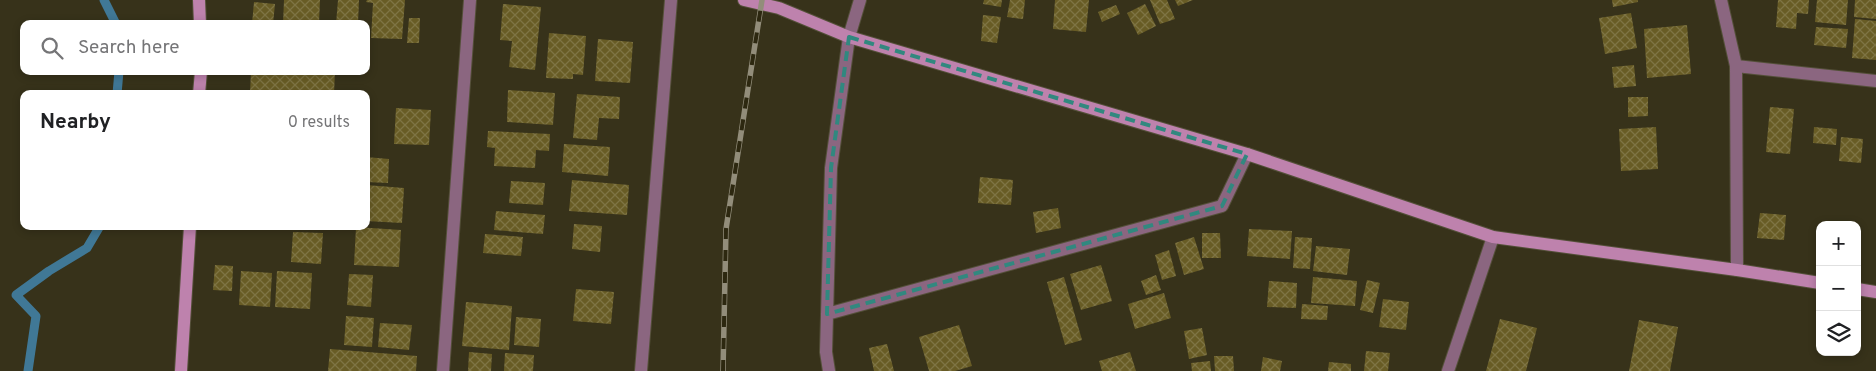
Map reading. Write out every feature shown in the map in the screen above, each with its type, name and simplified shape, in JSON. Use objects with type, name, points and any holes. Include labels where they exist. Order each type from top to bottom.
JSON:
[{"type":"street","points":[[199,0],[200,20]]},
{"type":"street","points":[[443,371],[470,0]]},
{"type":"street","points":[[641,371],[671,0]]},
{"type":"street","points":[[744,0],[779,8],[849,37],[1247,154],[1493,237],[1737,270],[1816,283]]},
{"type":"street","points":[[829,371],[826,352],[831,168],[849,37],[860,0]]},
{"type":"street","points":[[1721,0],[1736,66],[1737,270]]},
{"type":"street","points":[[1736,66],[1876,81]]},
{"type":"street","points":[[199,90],[200,75]]},
{"type":"street","points":[[827,314],[1222,206],[1247,154]]},
{"type":"street","points":[[181,371],[190,230]]},
{"type":"street","points":[[1448,371],[1493,237]]},
{"type":"street","points":[[1861,290],[1876,292]]},
{"type":"highlighted area","points":[[849,37],[1247,154],[1222,206],[827,314],[831,168]]},
{"type":"building","points":[[284,0],[320,0],[319,20],[283,20]]},
{"type":"building","points":[[338,0],[359,0],[358,20],[336,20]]},
{"type":"building","points":[[367,0],[405,0],[402,39],[371,38],[373,3],[366,2]]},
{"type":"building","points":[[984,0],[1002,0],[1001,7],[983,4]]},
{"type":"building","points":[[1010,0],[1025,0],[1023,19],[1007,17]]},
{"type":"building","points":[[1055,0],[1089,0],[1086,32],[1053,29]]},
{"type":"building","points":[[1150,0],[1167,0],[1175,19],[1160,24]]},
{"type":"building","points":[[1175,0],[1193,0],[1178,6]]},
{"type":"building","points":[[1612,0],[1638,0],[1638,2],[1613,7]]},
{"type":"building","points":[[1778,0],[1809,0],[1808,14],[1797,13],[1796,29],[1776,27]]},
{"type":"building","points":[[1817,0],[1848,0],[1846,25],[1815,22]]},
{"type":"building","points":[[1855,0],[1876,0],[1876,19],[1854,17]]},
{"type":"building","points":[[254,2],[275,4],[273,20],[252,20]]},
{"type":"building","points":[[503,4],[541,7],[535,70],[509,67],[512,41],[500,40]]},
{"type":"building","points":[[1145,4],[1156,26],[1138,35],[1127,13]]},
{"type":"building","points":[[1116,5],[1120,14],[1102,22],[1098,12]]},
{"type":"building","points":[[1631,13],[1637,48],[1605,54],[1599,18]]},
{"type":"building","points":[[983,15],[1001,17],[997,43],[981,41]]},
{"type":"building","points":[[409,18],[420,18],[419,43],[407,43]]},
{"type":"building","points":[[1855,19],[1876,21],[1876,60],[1852,58]]},
{"type":"building","points":[[1687,25],[1691,74],[1647,78],[1644,29]]},
{"type":"building","points":[[1816,27],[1848,29],[1846,48],[1814,45]]},
{"type":"building","points":[[549,33],[586,36],[583,75],[573,74],[573,79],[546,78]]},
{"type":"building","points":[[598,39],[633,42],[630,83],[595,81]]},
{"type":"building","points":[[1634,65],[1636,86],[1614,88],[1612,67]]},
{"type":"building","points":[[251,75],[335,75],[334,90],[250,90]]},
{"type":"building","points":[[508,90],[555,93],[553,125],[507,122]]},
{"type":"building","points":[[577,94],[620,97],[619,119],[599,118],[597,140],[573,138]]},
{"type":"building","points":[[1628,97],[1648,97],[1648,116],[1628,117]]},
{"type":"building","points":[[1770,107],[1794,109],[1790,154],[1766,152]]},
{"type":"building","points":[[396,108],[431,110],[429,145],[394,144]]},
{"type":"building","points":[[1656,127],[1658,169],[1621,171],[1619,129]]},
{"type":"building","points":[[1814,127],[1837,129],[1836,145],[1813,143]]},
{"type":"building","points":[[488,131],[550,134],[549,151],[536,150],[535,168],[494,166],[495,148],[487,147]]},
{"type":"building","points":[[1841,137],[1863,139],[1861,163],[1839,161]]},
{"type":"building","points":[[564,144],[610,147],[608,176],[562,172]]},
{"type":"building","points":[[370,157],[389,159],[388,183],[370,182]]},
{"type":"building","points":[[980,177],[1013,180],[1011,205],[978,203]]},
{"type":"building","points":[[572,180],[629,185],[627,215],[569,211]]},
{"type":"building","points":[[511,181],[545,183],[543,205],[509,203]]},
{"type":"building","points":[[370,185],[404,188],[402,223],[370,221]]},
{"type":"building","points":[[1058,208],[1061,228],[1036,233],[1033,212]]},
{"type":"building","points":[[496,211],[545,215],[543,234],[494,230]]},
{"type":"building","points":[[1760,213],[1786,215],[1784,240],[1757,238]]},
{"type":"building","points":[[574,224],[602,226],[600,252],[572,249]]},
{"type":"building","points":[[370,228],[401,230],[399,267],[354,265],[356,230],[370,230]]},
{"type":"building","points":[[1249,229],[1292,231],[1290,259],[1247,256]]},
{"type":"building","points":[[293,232],[323,233],[321,264],[291,262]]},
{"type":"building","points":[[1202,233],[1220,233],[1221,258],[1202,258]]},
{"type":"building","points":[[485,234],[523,237],[521,256],[483,253]]},
{"type":"building","points":[[1194,237],[1204,269],[1184,275],[1175,243]]},
{"type":"building","points":[[1295,237],[1312,238],[1310,269],[1293,268]]},
{"type":"building","points":[[1316,246],[1350,249],[1347,275],[1313,271]]},
{"type":"building","points":[[1169,250],[1176,276],[1162,280],[1155,255]]},
{"type":"building","points":[[215,265],[233,266],[232,291],[213,290]]},
{"type":"building","points":[[1101,265],[1112,301],[1081,310],[1070,274]]},
{"type":"building","points":[[241,271],[272,273],[270,307],[239,305]]},
{"type":"building","points":[[277,271],[312,273],[310,309],[275,307]]},
{"type":"building","points":[[349,274],[373,275],[371,307],[347,305]]},
{"type":"building","points":[[1156,275],[1161,290],[1146,295],[1141,281]]},
{"type":"building","points":[[1064,277],[1082,340],[1065,345],[1047,282]]},
{"type":"building","points":[[1313,277],[1357,281],[1355,306],[1311,303]]},
{"type":"building","points":[[1367,280],[1380,283],[1373,313],[1360,310]]},
{"type":"building","points":[[1269,281],[1297,283],[1296,308],[1267,307]]},
{"type":"building","points":[[576,289],[614,292],[611,324],[573,321]]},
{"type":"building","points":[[1164,293],[1171,318],[1135,329],[1128,304]]},
{"type":"building","points":[[1383,299],[1409,302],[1406,330],[1379,327]]},
{"type":"building","points":[[466,302],[512,306],[509,350],[462,346]]},
{"type":"building","points":[[1302,304],[1328,306],[1327,320],[1301,319]]},
{"type":"building","points":[[346,316],[374,318],[372,347],[344,345]]},
{"type":"building","points":[[516,317],[541,319],[539,347],[514,345]]},
{"type":"building","points":[[1500,319],[1537,328],[1526,371],[1486,371]]},
{"type":"building","points":[[1639,320],[1678,327],[1670,371],[1629,371]]},
{"type":"building","points":[[380,323],[412,325],[409,350],[378,347]]},
{"type":"building","points":[[959,325],[972,366],[955,371],[929,371],[919,337]]},
{"type":"building","points":[[1202,328],[1207,355],[1189,359],[1184,331]]},
{"type":"building","points":[[887,344],[894,371],[874,371],[869,348]]},
{"type":"building","points":[[330,349],[417,356],[416,371],[328,371]]},
{"type":"building","points":[[1366,351],[1390,353],[1388,371],[1364,371]]},
{"type":"building","points":[[469,352],[492,354],[491,371],[468,371]]},
{"type":"building","points":[[1130,352],[1136,371],[1102,371],[1099,361]]},
{"type":"building","points":[[505,353],[534,355],[533,371],[504,371]]},
{"type":"building","points":[[1214,356],[1233,356],[1234,371],[1215,371]]},
{"type":"building","points":[[1263,357],[1282,361],[1280,371],[1261,371]]},
{"type":"building","points":[[1210,361],[1211,371],[1192,371],[1191,363]]},
{"type":"building","points":[[1329,362],[1351,364],[1351,371],[1328,371]]},
{"type":"waterway","points":[[104,0],[114,20]]},
{"type":"waterway","points":[[117,90],[119,75]]},
{"type":"waterway","points":[[28,371],[36,316],[16,295],[49,271],[87,248],[98,230]]},
{"type":"railway","points":[[723,371],[726,229],[762,0]]}]
